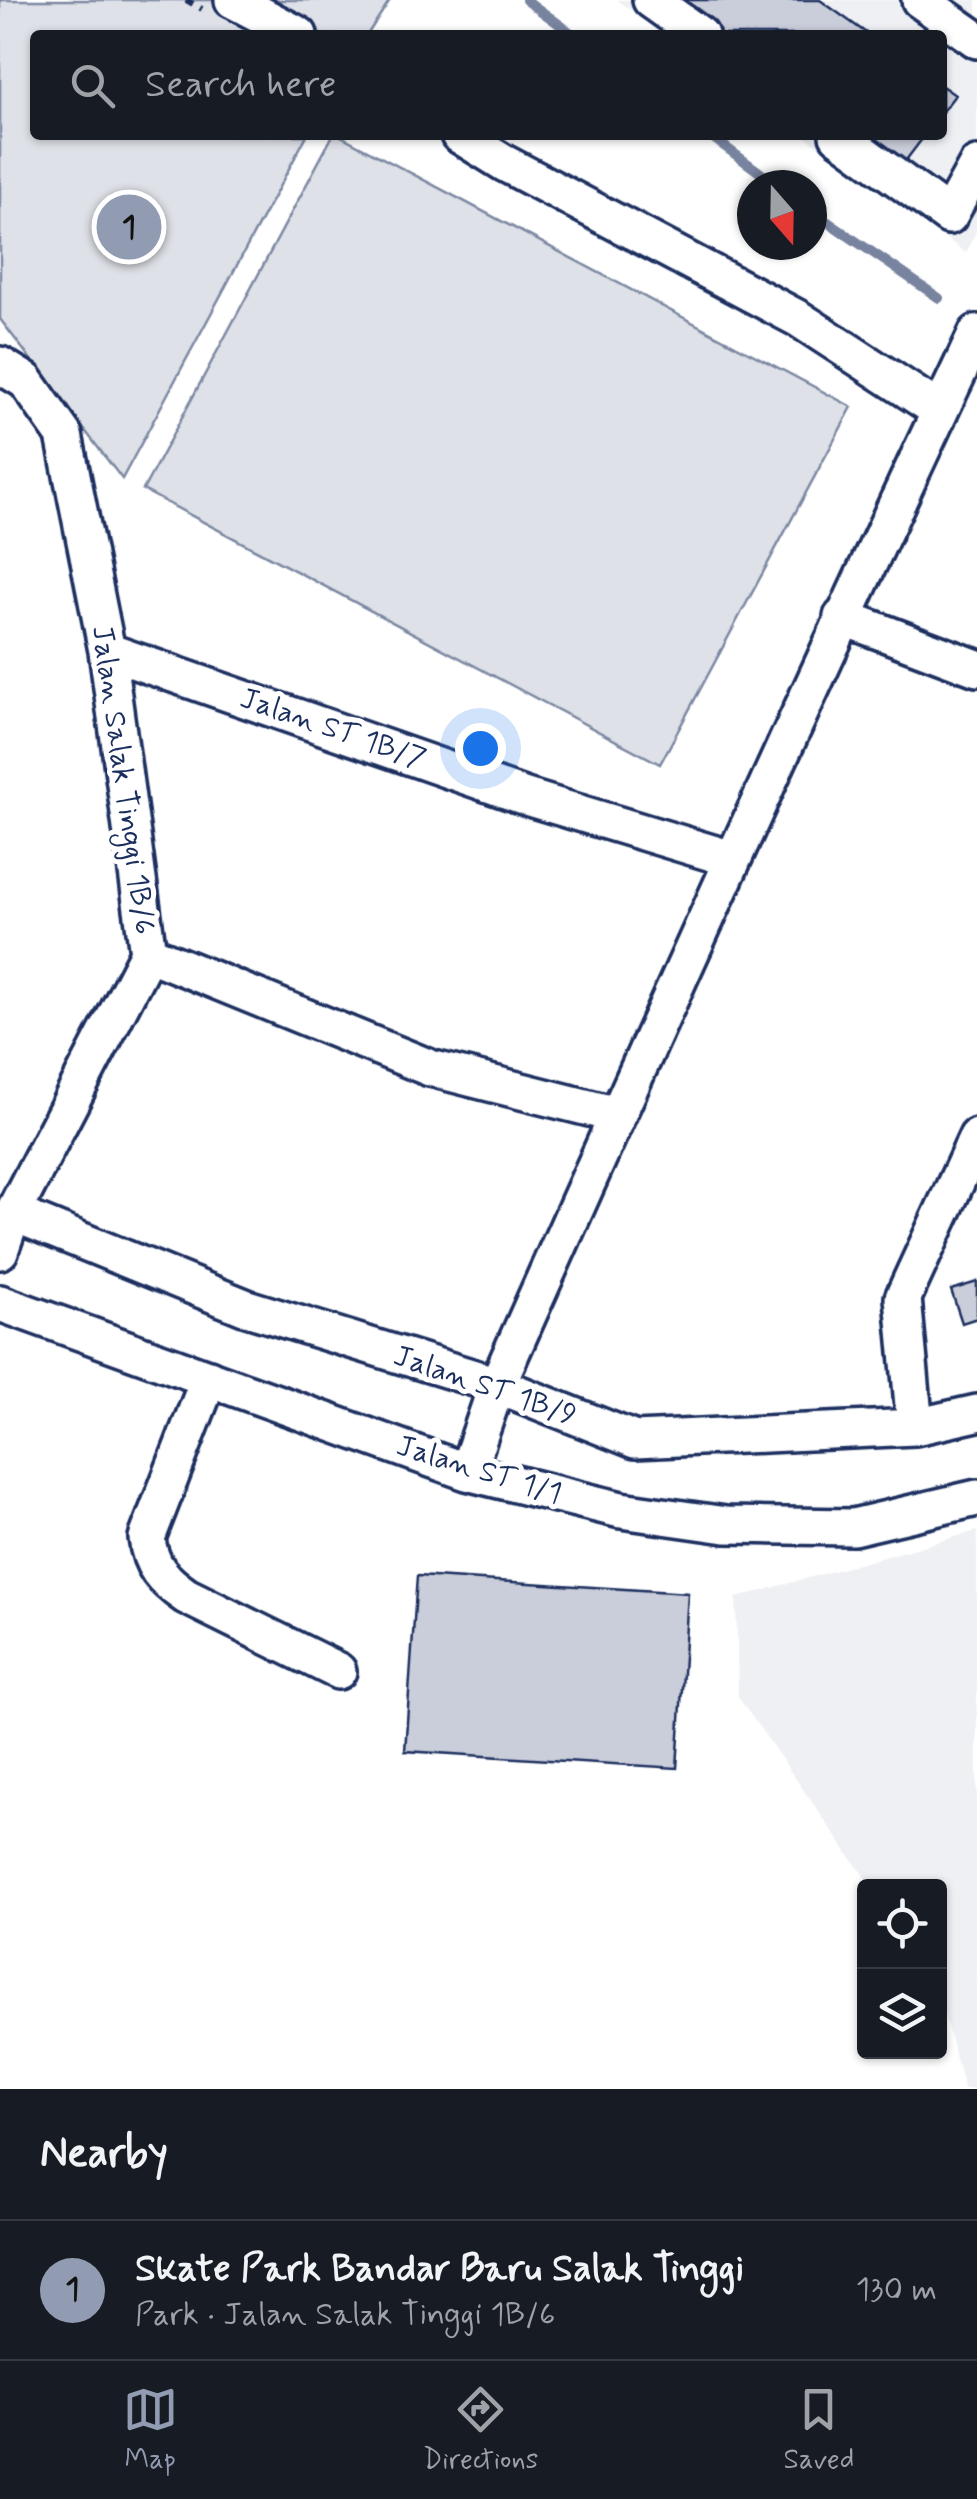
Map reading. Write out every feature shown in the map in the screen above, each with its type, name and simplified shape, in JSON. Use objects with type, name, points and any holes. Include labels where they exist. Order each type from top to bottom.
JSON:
[{"type":"street","points":[[232,0],[289,30]]},
{"type":"street","points":[[651,0],[693,30]]},
{"type":"street","points":[[920,0],[977,40]]},
{"type":"street","points":[[467,140],[800,320],[940,410]]},
{"type":"street","points":[[845,140],[949,216],[977,164]]},
{"type":"street","points":[[466,1472],[497,1385],[617,1115],[842,617],[977,333]]},
{"type":"street","name":"Jalan Salak Tinggi 1B/6","points":[[0,365],[26,381],[64,435],[108,650],[148,953],[13,1213],[0,1251]]},
{"type":"street","points":[[842,617],[977,668]]},
{"type":"street","name":"Jalan ST 1B/7","points":[[108,650],[526,797],[732,859]]},
{"type":"street","points":[[148,953],[430,1068],[617,1115]]},
{"type":"street","points":[[915,1427],[903,1298],[977,1137]]},
{"type":"street","name":"Jalan ST 1B/9","points":[[13,1213],[247,1308],[497,1385],[636,1440],[915,1427],[977,1413]]},
{"type":"street","name":"Jalan ST 1/1","points":[[0,1303],[466,1472],[621,1510],[726,1525],[854,1526],[977,1498]]},
{"type":"street","points":[[208,1378],[147,1538],[150,1560],[168,1583],[186,1596],[338,1671]]},
{"type":"shaded area","points":[[0,0],[390,0],[370,30],[30,30],[30,140],[304,140],[122,479],[0,319]]},
{"type":"shaded area","points":[[617,0],[977,0],[977,229],[966,253],[810,140],[947,140],[947,30],[658,30]]},
{"type":"shaded area","points":[[330,140],[348,140],[852,407],[660,764],[143,490]]},
{"type":"shaded area","points":[[977,1531],[977,2089],[964,2089],[947,2026],[947,1879],[866,1879],[738,1697],[736,1598]]},
{"type":"building","points":[[660,0],[820,0],[862,30],[701,30]]},
{"type":"building","points":[[947,89],[955,95],[947,105]]},
{"type":"building","points":[[853,140],[921,140],[897,172]]},
{"type":"building","points":[[977,1282],[977,1318],[962,1323],[951,1290]]},
{"type":"building","points":[[417,1576],[688,1593],[677,1768],[405,1751]]},
{"type":"waterway","points":[[526,0],[567,30]]},
{"type":"waterway","points":[[716,140],[757,170]]},
{"type":"waterway","points":[[827,221],[939,298]]},
{"type":"place","name":"Skate Park Bandar Baru Salak Tinggi","points":[[129,227]]}]
